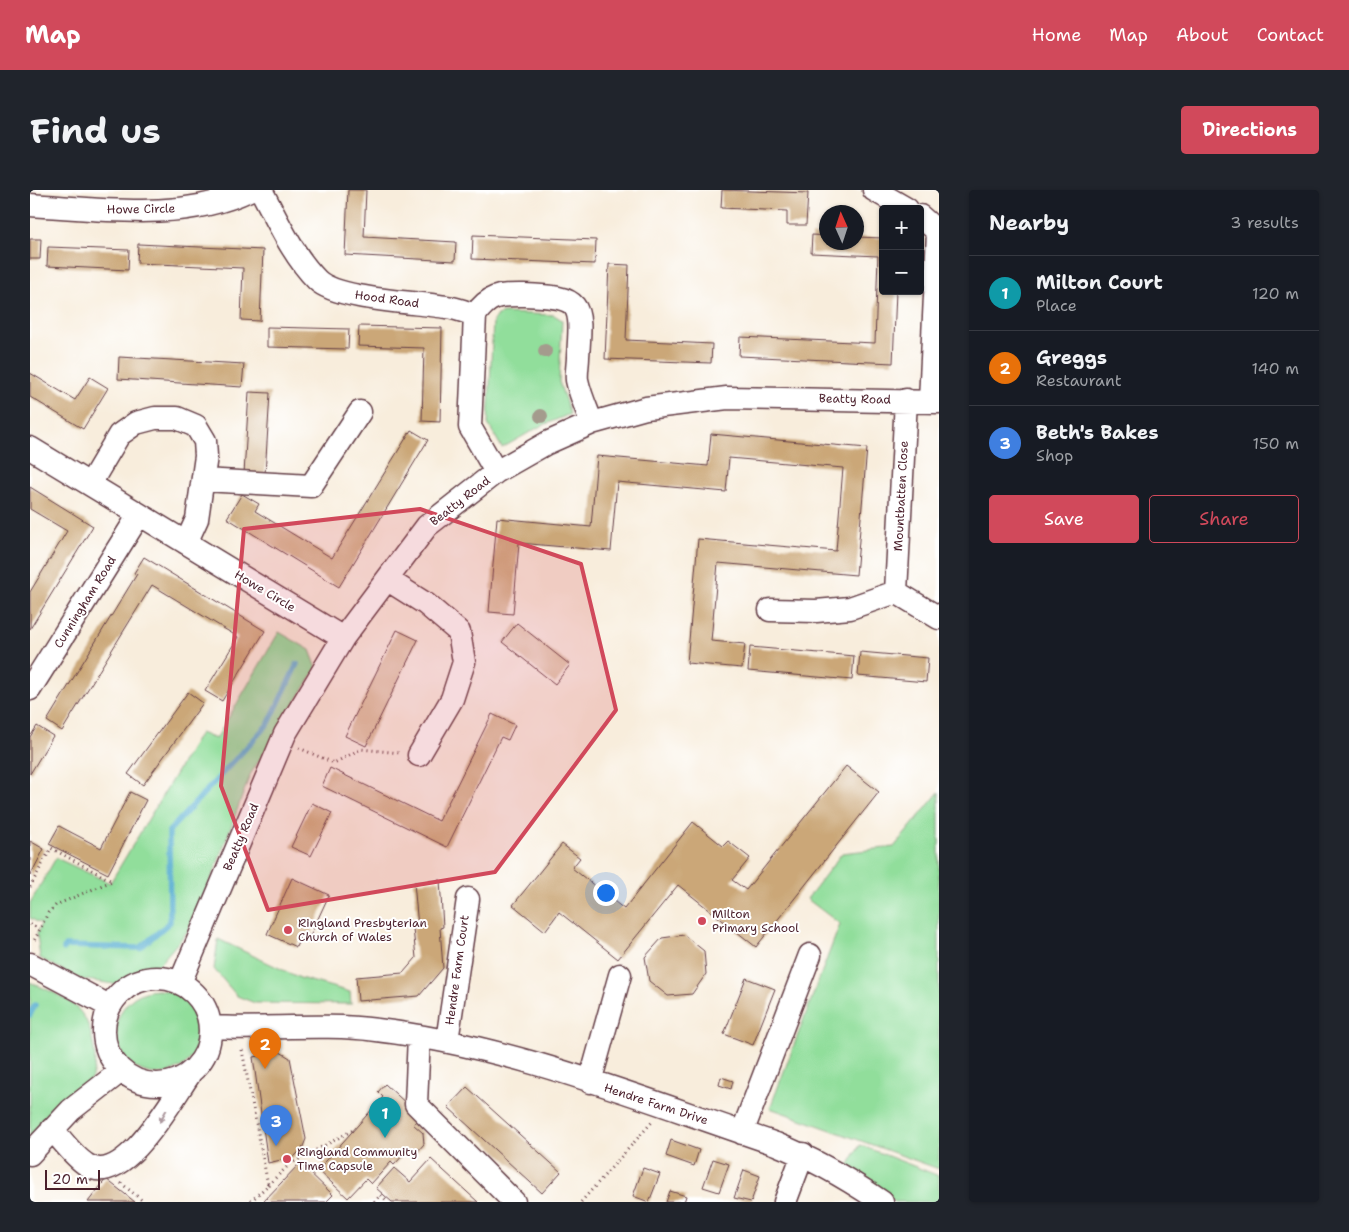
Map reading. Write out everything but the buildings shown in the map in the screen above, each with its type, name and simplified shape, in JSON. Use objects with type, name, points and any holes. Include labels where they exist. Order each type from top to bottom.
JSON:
[{"type":"street","name":"Howe Circle","points":[[30,205],[149,210],[201,207],[249,190]]},
{"type":"street","name":"Hood Road","points":[[261,190],[291,246],[318,282],[364,298],[449,307],[476,316]]},
{"type":"street","points":[[874,190],[900,205]]},
{"type":"street","points":[[924,220],[938,232],[934,401]]},
{"type":"street","points":[[496,472],[470,427],[476,316],[485,301],[501,295],[558,297],[570,302],[578,311],[581,321],[577,379],[592,424]]},
{"type":"street","name":"Beatty Road","points":[[180,983],[285,734],[344,638],[427,526],[496,472],[547,442],[592,424],[646,408],[728,398],[934,401]]},
{"type":"street","name":"Mountbatten Close","points":[[896,592],[906,400]]},
{"type":"street","points":[[204,480],[311,486],[360,412]]},
{"type":"street","points":[[90,484],[119,435],[136,423],[155,418],[177,418],[196,426],[205,441],[204,480],[197,519],[186,543]]},
{"type":"street","name":"Howe Circle","points":[[30,448],[344,638]]},
{"type":"street","name":"Cunningham Road","points":[[30,689],[139,515]]},
{"type":"street","points":[[388,580],[426,604],[459,632],[464,662],[452,699],[419,755]]},
{"type":"street","points":[[770,610],[816,611],[850,608],[896,592],[939,618]]},
{"type":"street","name":"Hendre Farm Court","points":[[447,1041],[468,899]]},
{"type":"street","points":[[31,953],[109,1006]]},
{"type":"street","points":[[742,1133],[810,955]]},
{"type":"street","points":[[590,1082],[620,975]]},
{"type":"street","points":[[52,1130],[87,1166],[97,1170],[112,1168],[139,1145],[160,1122],[189,1075],[201,1062],[209,1046],[210,1027],[206,1009],[195,994],[180,983],[167,979],[140,980],[128,986],[109,1006],[104,1020],[103,1034],[106,1048],[112,1061],[121,1071],[136,1081],[154,1085],[172,1083],[189,1075]]},
{"type":"street","name":"Hendre Farm Drive","points":[[210,1027],[376,1029],[447,1041],[590,1082],[803,1154],[843,1176],[882,1202]]},
{"type":"street","points":[[419,1036],[416,1104],[514,1202]]},
{"type":"street","points":[[30,1154],[71,1110],[121,1071]]},
{"type":"street","points":[[785,1202],[803,1154]]},
{"type":"path","points":[[297,746],[334,763],[361,749],[419,755]]},
{"type":"path","points":[[30,887],[51,848],[112,881],[56,905],[48,912],[39,929],[31,953]]},
{"type":"path","points":[[30,924],[39,929]]},
{"type":"path","points":[[242,1050],[268,1185]]},
{"type":"path","points":[[580,1202],[666,1107]]},
{"type":"path","points":[[250,1202],[290,1164],[354,1130]]},
{"type":"path","points":[[112,1168],[111,1175],[144,1202]]},
{"type":"path","points":[[374,1202],[380,1195],[386,1200],[385,1202]]},
{"type":"highlighted area","points":[[420,509],[581,564],[616,710],[495,872],[268,910],[221,786],[244,529]]},
{"type":"green space","points":[[504,313],[554,315],[562,320],[559,382],[570,414],[539,427],[502,448],[488,424],[493,321],[497,315]]},
{"type":"green space","points":[[279,632],[310,650],[317,668],[250,775],[215,870],[187,932],[156,968],[114,984],[79,979],[40,958],[37,934],[41,924],[30,918],[30,903],[56,858],[110,883],[200,733],[216,739]]},
{"type":"green space","points":[[939,792],[939,1169],[770,1108],[840,924],[807,899],[842,853],[894,847]]},
{"type":"green space","points":[[218,939],[300,978],[350,992],[351,1004],[255,1003],[237,996],[214,969]]},
{"type":"green space","points":[[30,982],[65,999],[81,1013],[87,1022],[91,1034],[95,1058],[90,1081],[81,1093],[30,1142]]},
{"type":"green space","points":[[150,990],[166,990],[182,997],[193,1008],[200,1024],[197,1048],[188,1062],[182,1067],[166,1074],[150,1074],[134,1067],[123,1056],[116,1040],[116,1024],[123,1008],[134,997]]},
{"type":"green space","points":[[860,1145],[939,1176],[939,1202],[895,1202],[848,1166]]},
{"type":"waterway","points":[[64,949],[65,946],[140,948],[170,922],[169,831],[269,723],[297,664]]},
{"type":"waterway","points":[[30,1015],[35,1005]]},
{"type":"place","name":"Milton Primary School","points":[[702,921]]},
{"type":"place","name":"Ringland Presbyterian Church of Wales","points":[[288,930]]},
{"type":"place","name":"Greggs","points":[[265,1069]]},
{"type":"place","name":"Milton Court","points":[[385,1138]]},
{"type":"place","name":"Beth's Bakes","points":[[276,1146]]},
{"type":"place","name":"Ringland Community Time Capsule","points":[[287,1159]]}]
